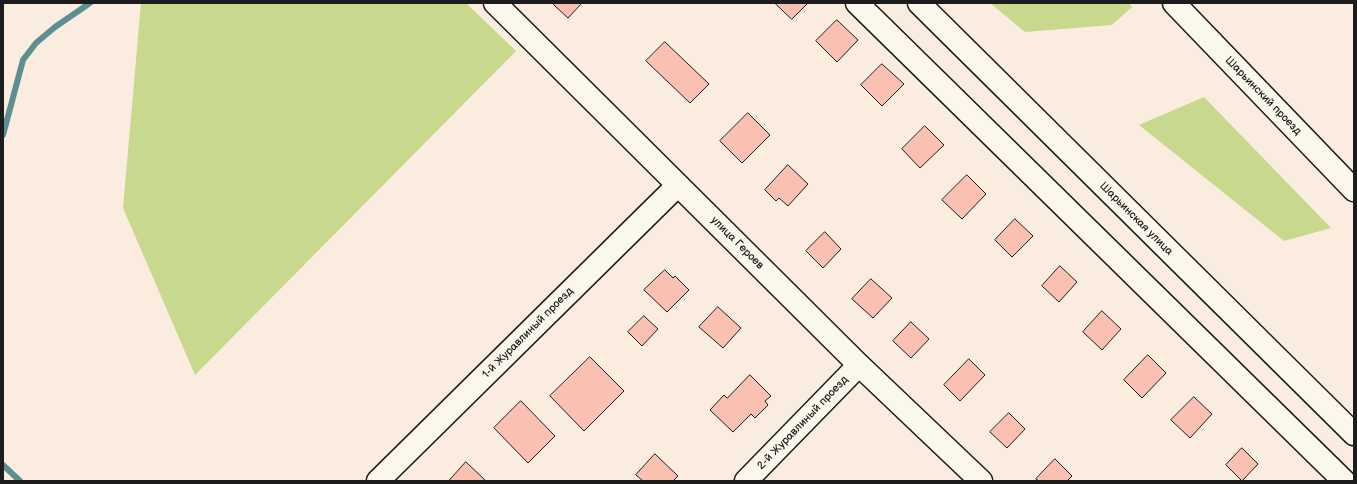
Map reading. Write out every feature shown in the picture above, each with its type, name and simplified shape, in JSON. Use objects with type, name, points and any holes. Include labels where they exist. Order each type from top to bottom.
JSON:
[{"type":"street","name":"улица Героев","points":[[495,3],[860,365],[981,481]]},
{"type":"street","points":[[858,3],[1344,481]]},
{"type":"street","name":"Шарьинская улица","points":[[919,3],[1354,434]]},
{"type":"street","name":"Шарьинский проезд","points":[[1174,3],[1353,190]]},
{"type":"street","name":"1-й Журавлиный проезд","points":[[378,481],[678,185]]},
{"type":"street","name":"2-й Журавлиный проезд","points":[[746,481],[860,365]]},
{"type":"green space","points":[[141,3],[466,3],[516,51],[195,375],[123,208]]},
{"type":"green space","points":[[990,3],[1129,3],[1132,7],[1112,25],[1025,32]]},
{"type":"green space","points":[[1204,97],[1331,228],[1284,241],[1139,125]]},
{"type":"building","points":[[555,3],[582,3],[568,18],[554,5]]},
{"type":"building","points":[[775,3],[808,3],[792,19]]},
{"type":"building","points":[[837,20],[858,40],[837,62],[816,41]]},
{"type":"building","points":[[665,42],[709,84],[690,103],[646,61]]},
{"type":"building","points":[[882,64],[904,84],[882,106],[861,85]]},
{"type":"building","points":[[748,113],[770,135],[742,163],[720,141]]},
{"type":"building","points":[[925,126],[944,145],[920,168],[902,149]]},
{"type":"building","points":[[788,165],[808,184],[788,206],[779,198],[776,201],[765,190]]},
{"type":"building","points":[[967,175],[986,194],[962,219],[942,200]]},
{"type":"building","points":[[1015,219],[1033,236],[1012,257],[995,240]]},
{"type":"building","points":[[825,232],[841,249],[823,268],[806,251]]},
{"type":"building","points":[[1060,266],[1077,282],[1059,302],[1042,286]]},
{"type":"building","points":[[665,270],[673,278],[675,276],[689,290],[667,312],[644,290]]},
{"type":"building","points":[[871,279],[892,298],[873,318],[852,299]]},
{"type":"building","points":[[718,307],[741,328],[723,348],[699,327]]},
{"type":"building","points":[[1102,311],[1121,329],[1102,350],[1083,332]]},
{"type":"building","points":[[644,316],[658,329],[642,346],[628,332]]},
{"type":"building","points":[[911,322],[929,339],[911,358],[893,341]]},
{"type":"building","points":[[1148,355],[1166,373],[1142,398],[1124,380]]},
{"type":"building","points":[[590,357],[624,391],[584,431],[550,396]]},
{"type":"building","points":[[969,359],[985,375],[960,401],[944,385]]},
{"type":"building","points":[[750,375],[771,396],[765,401],[768,405],[755,418],[751,414],[733,432],[710,410],[724,395],[727,398]]},
{"type":"building","points":[[1194,397],[1212,414],[1190,438],[1171,420]]},
{"type":"building","points":[[521,401],[555,436],[528,463],[494,428]]},
{"type":"building","points":[[1009,413],[1025,429],[1007,448],[990,432]]},
{"type":"building","points":[[1242,448],[1258,464],[1242,481],[1226,465]]},
{"type":"building","points":[[655,454],[678,476],[673,481],[643,481],[636,475]]},
{"type":"building","points":[[1055,459],[1072,476],[1067,481],[1039,481],[1036,479]]},
{"type":"building","points":[[466,462],[486,481],[449,481]]},
{"type":"waterway","points":[[3,135],[23,60],[36,43],[55,27],[90,3]]},
{"type":"waterway","points":[[3,465],[20,481]]}]
